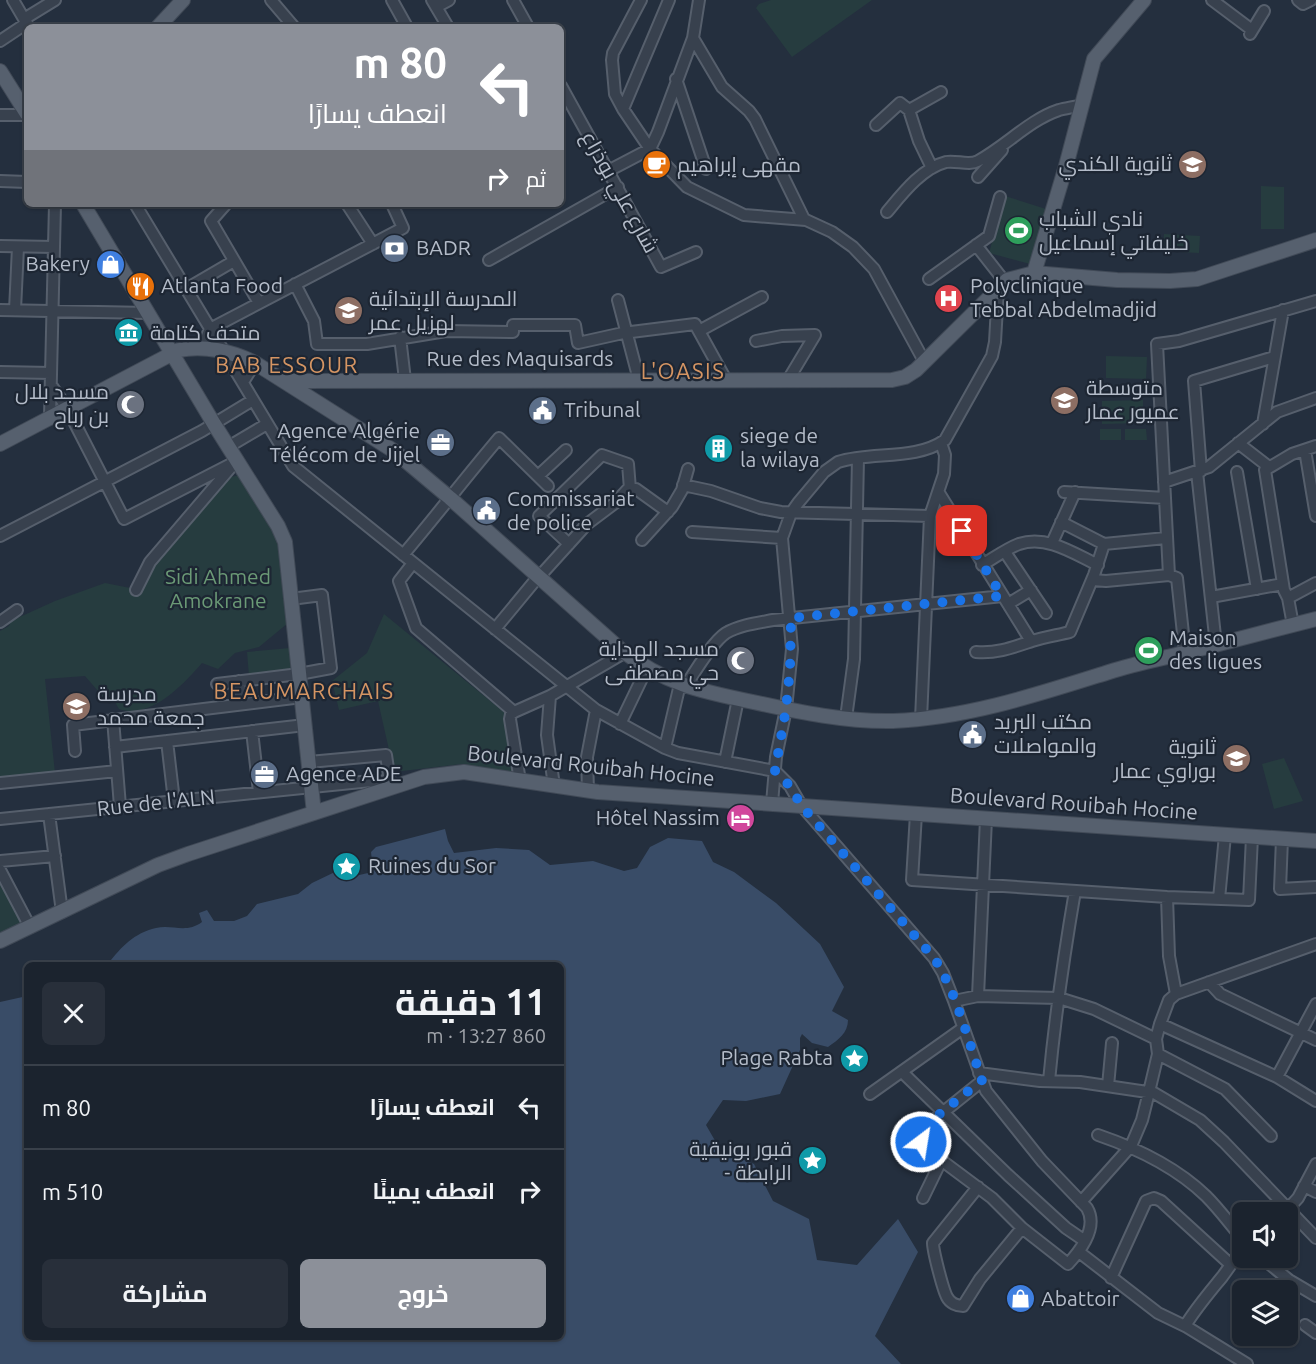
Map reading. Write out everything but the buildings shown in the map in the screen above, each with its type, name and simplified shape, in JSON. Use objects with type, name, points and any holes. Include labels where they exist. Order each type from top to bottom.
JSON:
[{"type":"main road","points":[[161,24],[183,0]]},
{"type":"main road","points":[[1034,273],[1094,59],[1144,0]]},
{"type":"main road","points":[[0,71],[24,110]]},
{"type":"main road","points":[[85,207],[214,424],[278,526],[285,542],[314,813]]},
{"type":"main road","points":[[1002,286],[1034,273],[1117,280],[1197,279],[1316,240]]},
{"type":"main road","name":"Rue des Maquisards","points":[[284,381],[892,380],[910,374],[1002,286]]},
{"type":"main road","points":[[0,444],[172,352],[202,348],[240,356],[255,363],[394,451],[624,652],[647,668],[683,686],[786,709],[846,718],[890,721],[973,711],[1072,685],[1110,671],[1316,619]]},
{"type":"main road","name":"Boulevard Rouibah Hocine","points":[[0,941],[158,865],[229,839],[314,813],[394,784],[424,777],[464,772],[588,791],[1316,841]]},
{"type":"street","points":[[13,0],[26,23],[55,0]]},
{"type":"street","points":[[271,0],[291,24]]},
{"type":"street","points":[[392,0],[405,24]]},
{"type":"street","points":[[446,24],[434,4],[450,0]]},
{"type":"street","points":[[513,0],[526,24]]},
{"type":"street","points":[[641,0],[613,56],[615,94],[650,149],[687,187],[737,213],[804,219],[832,232],[866,258],[924,361]]},
{"type":"street","points":[[623,109],[669,0]]},
{"type":"street","points":[[608,171],[650,149],[693,38],[699,0]]},
{"type":"street","points":[[1212,0],[1251,32],[1264,11]]},
{"type":"street","points":[[1298,0],[1303,4],[1311,0]]},
{"type":"street","points":[[0,41],[24,24]]},
{"type":"street","points":[[693,38],[722,87],[750,111],[755,119],[804,219]]},
{"type":"street","points":[[676,79],[706,169]]},
{"type":"street","name":"شارع علي بوذراع","points":[[564,91],[661,267],[696,252]]},
{"type":"street","points":[[909,110],[941,92]]},
{"type":"street","points":[[876,125],[900,103],[909,110],[919,141],[932,168]]},
{"type":"street","points":[[887,212],[900,196],[932,168],[946,162],[974,163],[1037,121],[1060,110],[1082,105]]},
{"type":"street","points":[[0,115],[24,115]]},
{"type":"street","points":[[978,177],[1008,142]]},
{"type":"street","points":[[0,181],[24,182]]},
{"type":"street","points":[[489,260],[618,188]]},
{"type":"street","points":[[929,279],[989,236],[1000,197]]},
{"type":"street","points":[[50,417],[55,207]]},
{"type":"street","points":[[137,207],[293,466],[596,710],[665,748],[678,753],[775,771],[790,786],[801,805],[934,958],[954,1000],[963,1028],[980,1076],[986,1091],[1035,1152],[1087,1208],[1090,1217],[1089,1230],[1079,1252],[1068,1264],[1022,1228],[992,1198],[941,1161],[923,1145],[921,1138],[924,1128],[980,1076],[1108,1086],[1149,1092],[1168,1100],[1200,1120],[1246,1163],[1278,1202]]},
{"type":"street","points":[[223,207],[211,221],[259,303]]},
{"type":"street","points":[[349,207],[373,244]]},
{"type":"street","points":[[202,348],[210,329],[403,228],[393,207]]},
{"type":"street","points":[[772,803],[792,649],[782,538],[791,513],[831,465],[842,460],[916,452],[941,443],[948,436],[992,356],[995,342],[1002,286],[976,245]]},
{"type":"street","points":[[0,246],[54,247]]},
{"type":"street","points":[[15,310],[18,247]]},
{"type":"street","points":[[186,289],[234,261]]},
{"type":"street","points":[[295,285],[314,321],[317,344],[367,344],[400,337],[446,332],[513,332],[513,326],[552,324],[575,325],[578,342],[694,324],[726,380]]},
{"type":"street","points":[[699,331],[762,297]]},
{"type":"street","points":[[618,300],[639,380]]},
{"type":"street","points":[[1169,575],[1157,344],[1179,341],[1316,301]]},
{"type":"street","points":[[0,310],[148,312]]},
{"type":"street","points":[[1263,424],[1283,310]]},
{"type":"street","points":[[756,341],[782,336],[815,335],[788,380]]},
{"type":"street","points":[[400,337],[405,381]]},
{"type":"street","points":[[1216,645],[1199,471],[1194,381],[1274,357]]},
{"type":"street","points":[[243,382],[255,363]]},
{"type":"street","points":[[0,372],[51,379]]},
{"type":"street","points":[[51,379],[124,519],[237,461]]},
{"type":"street","points":[[1164,482],[1199,471],[1277,412],[1316,398]]},
{"type":"street","points":[[0,536],[214,424],[253,400]]},
{"type":"street","points":[[228,447],[267,424]]},
{"type":"street","points":[[403,555],[499,438],[548,486]]},
{"type":"street","points":[[921,719],[930,516],[945,474],[945,455],[941,443]]},
{"type":"street","points":[[1238,443],[1269,467]]},
{"type":"street","points":[[1293,625],[1283,584],[1265,470],[1292,454],[1311,448],[1316,516]]},
{"type":"street","points":[[538,476],[566,450]]},
{"type":"street","points":[[569,544],[539,516],[602,455],[628,464],[630,489]]},
{"type":"street","points":[[846,718],[854,659],[858,458]]},
{"type":"street","points":[[136,590],[150,562],[237,461]]},
{"type":"street","points":[[642,540],[668,512],[682,490],[688,469]]},
{"type":"street","points":[[1237,472],[1257,589]]},
{"type":"street","points":[[683,485],[711,491],[767,510],[791,513],[930,516]]},
{"type":"street","points":[[495,629],[538,577],[587,524],[615,503],[628,489],[636,489],[668,512]]},
{"type":"street","points":[[1052,543],[1061,522],[1069,492],[1165,498]]},
{"type":"street","points":[[939,493],[982,565],[1032,641]]},
{"type":"street","points":[[1061,522],[1104,544],[1166,538]]},
{"type":"street","points":[[692,532],[782,538]]},
{"type":"street","points":[[982,565],[1016,545],[1031,542],[1052,543],[1098,565]]},
{"type":"street","points":[[976,652],[987,653],[1016,648],[1032,641],[1070,632],[1098,565],[1104,544]]},
{"type":"street","points":[[1005,552],[1046,613]]},
{"type":"street","points":[[413,563],[399,582],[416,628],[514,712]]},
{"type":"street","points":[[1092,580],[1106,581],[1169,575],[1177,578],[1185,652]]},
{"type":"street","points":[[1288,598],[1316,582]]},
{"type":"street","points":[[1210,597],[1283,584]]},
{"type":"street","points":[[665,748],[683,686],[724,635],[748,625],[791,618],[926,604],[1005,600],[1031,590]]},
{"type":"street","points":[[217,684],[299,675],[331,668],[322,595],[291,599]]},
{"type":"street","points":[[0,622],[17,610]]},
{"type":"street","points":[[520,781],[510,714],[567,687],[624,652]]},
{"type":"street","points":[[620,724],[647,668]]},
{"type":"street","points":[[239,681],[241,704]]},
{"type":"street","points":[[550,696],[547,735],[554,786]]},
{"type":"street","points":[[75,751],[73,725],[302,697]]},
{"type":"street","points":[[725,762],[738,699]]},
{"type":"street","points":[[588,791],[587,757],[596,710]]},
{"type":"street","points":[[113,719],[120,806]]},
{"type":"street","points":[[115,747],[305,725]]},
{"type":"street","points":[[252,731],[259,792]]},
{"type":"street","points":[[167,741],[174,801]]},
{"type":"street","points":[[309,762],[386,755],[394,784]]},
{"type":"street","points":[[0,783],[117,771]]},
{"type":"street","name":"Rue de l'ALN","points":[[0,819],[371,781],[394,784]]},
{"type":"street","points":[[49,814],[62,912]]},
{"type":"street","points":[[916,814],[912,880],[983,885],[1249,900],[1252,837]]},
{"type":"street","points":[[978,996],[986,819]]},
{"type":"street","points":[[1219,899],[1225,836]]},
{"type":"street","points":[[1282,839],[1280,889],[1316,887]]},
{"type":"street","points":[[0,861],[55,856]]},
{"type":"street","points":[[0,870],[30,927]]},
{"type":"street","points":[[1049,1081],[1058,992],[1075,891]]},
{"type":"street","points":[[1167,897],[1168,956],[1176,994]]},
{"type":"street","points":[[1081,1202],[1131,1146],[1142,1120],[1158,1054],[1156,1039],[1169,1000],[1176,994],[1316,944]]},
{"type":"street","points":[[1209,982],[1220,994],[1316,1040]]},
{"type":"street","points":[[954,1000],[978,996],[1059,998],[1094,1009],[1156,1039]]},
{"type":"street","points":[[1277,1077],[1316,1004]]},
{"type":"street","points":[[1160,1024],[1277,1077],[1313,1099],[1316,1087]]},
{"type":"street","points":[[870,1094],[963,1028]]},
{"type":"street","points":[[1108,1086],[1112,1043]]},
{"type":"street","points":[[1158,1054],[1225,1089],[1271,1136]]},
{"type":"street","points":[[902,1072],[942,1113],[1066,1228],[1084,1241]]},
{"type":"street","points":[[1098,1134],[1131,1146],[1179,1174],[1205,1194],[1232,1226]]},
{"type":"street","points":[[923,1198],[941,1161]]},
{"type":"street","points":[[1294,1202],[1316,1164]]},
{"type":"street","points":[[1304,1186],[1316,1192]]},
{"type":"street","points":[[978,1187],[933,1243],[933,1253],[946,1296],[956,1306],[963,1306],[980,1279],[1022,1228]]},
{"type":"street","points":[[1111,1278],[1146,1201],[1154,1198],[1161,1201],[1230,1264],[1185,1326]]},
{"type":"street","points":[[1298,1222],[1316,1238]]},
{"type":"street","points":[[1079,1252],[1158,1313],[1185,1326],[1247,1364]]},
{"type":"street","points":[[1274,1268],[1316,1296]]},
{"type":"street","points":[[1305,1325],[1316,1333]]},
{"type":"green space","points":[[771,0],[872,0],[792,57],[756,8],[759,4]]},
{"type":"green space","points":[[1261,186],[1284,187],[1284,229],[1261,229]]},
{"type":"green space","name":"نادي الشباب خليفاتي إسماعيل","points":[[1005,196],[1046,209],[1030,264],[989,253]]},
{"type":"green space","points":[[1164,234],[1200,236],[1199,253],[1163,251]]},
{"type":"green space","points":[[1106,356],[1147,357],[1146,379],[1106,378]]},
{"type":"green space","points":[[1143,400],[1143,423],[1102,424],[1102,401]]},
{"type":"green space","points":[[1100,429],[1121,429],[1121,440],[1100,440]]},
{"type":"green space","points":[[1125,429],[1146,429],[1147,440],[1125,440]]},
{"type":"green space","name":"Sidi Ahmed Amokrane","points":[[239,475],[280,542],[288,623],[259,647],[235,653],[218,669],[202,663],[176,690],[142,710],[119,709],[112,697],[104,698],[85,676],[45,679],[55,773],[0,778],[0,631],[9,626],[11,621],[55,601],[105,583],[140,590],[153,565],[227,478]]},
{"type":"green space","points":[[384,614],[505,713],[516,776],[462,764],[394,772],[378,701],[339,710],[332,681],[367,653]]},
{"type":"green space","points":[[290,648],[292,671],[249,676],[247,652]]},
{"type":"green space","points":[[1284,758],[1303,801],[1274,809],[1262,764]]},
{"type":"green space","points":[[0,881],[22,924],[0,934]]},
{"type":"water","points":[[445,829],[454,853],[496,848],[529,850],[550,865],[593,861],[624,871],[637,868],[650,847],[668,838],[702,841],[713,862],[734,872],[776,903],[820,944],[844,987],[832,1011],[848,1020],[844,1032],[828,1047],[812,1043],[802,1034],[800,1050],[780,1094],[746,1101],[723,1100],[706,1125],[721,1151],[754,1164],[773,1201],[809,1219],[817,1260],[857,1265],[898,1219],[918,1252],[875,1336],[901,1364],[0,1364],[0,1002],[24,997],[24,1340],[564,1340],[564,962],[110,962],[129,942],[148,930],[162,927],[196,926],[202,922],[199,913],[207,910],[214,921],[234,921],[247,916],[257,904],[298,894],[312,883],[337,871],[355,876],[368,873],[375,868],[376,862],[372,861],[371,852],[376,847]]},
{"type":"place","name":"ثانوية الكندي","points":[[1193,164]]},
{"type":"place","name":"مقهى إبراهيم","points":[[656,165]]},
{"type":"place","name":"نادي الشباب خليفاتي إسماعيل","points":[[1018,231]]},
{"type":"place","name":"BADR","points":[[395,248]]},
{"type":"place","name":"Bakery","points":[[111,264]]},
{"type":"place","name":"Atlanta Food","points":[[140,286]]},
{"type":"place","name":"Polyclinique Tebbal Abdelmadjid","points":[[949,298]]},
{"type":"place","name":"المدرسة الإبتدائية لهزيل عمر","points":[[348,311]]},
{"type":"place","name":"متحف كتامة","points":[[129,333]]},
{"type":"place","name":"متوسطة عميور عمار","points":[[1065,400]]},
{"type":"place","name":"مسجد بلال بن رباح","points":[[130,404]]},
{"type":"place","name":"Tribunal","points":[[543,410]]},
{"type":"place","name":"Agence Algérie Télécom de Jijel","points":[[441,443]]},
{"type":"place","name":"siege de la wilaya","points":[[719,448]]},
{"type":"place","name":"Commissariat de police","points":[[486,511]]},
{"type":"place","name":"Maison des ligues","points":[[1148,650]]},
{"type":"place","name":"مسجد الهداية حي مصطفى","points":[[740,661]]},
{"type":"place","name":"مدرسة جمعة محمد","points":[[76,706]]},
{"type":"place","name":"مكتب البريد والمواصلات","points":[[973,734]]},
{"type":"place","name":"ثانوية بوراوي عمار","points":[[1237,759]]},
{"type":"place","name":"Agence ADE","points":[[265,774]]},
{"type":"place","name":"Hôtel Nassim","points":[[741,818]]},
{"type":"place","name":"Ruines du Sor","points":[[347,866]]},
{"type":"place","name":"Plage Rabta","points":[[854,1058]]},
{"type":"place","name":"قبور بونيقية - الرابطة","points":[[813,1161]]},
{"type":"place","name":"Abattoir","points":[[1020,1299]]},
{"type":"district","name":"BAB ESSOUR","points":[[287,365]]},
{"type":"district","name":"L'OASIS","points":[[683,371]]},
{"type":"district","name":"BEAUMARCHAIS","points":[[304,691]]},
{"type":"route","points":[[921,1142],[921,1133],[926,1125],[982,1080],[954,1000],[934,958],[801,805],[790,786],[775,771],[786,709],[792,649],[791,618],[1002,596],[962,531]]}]
